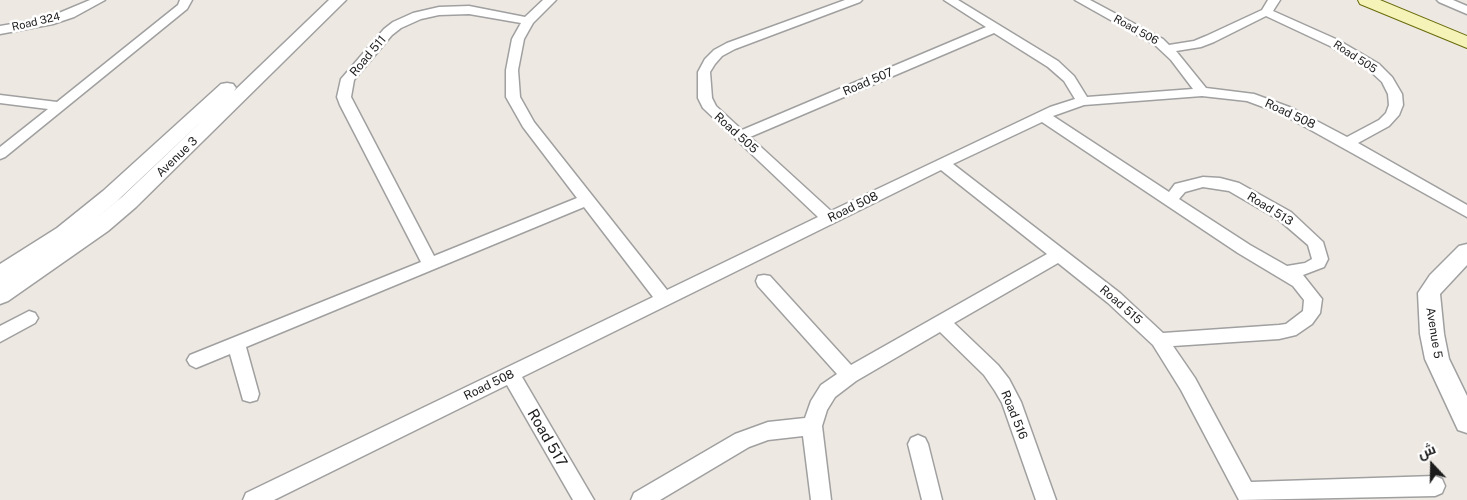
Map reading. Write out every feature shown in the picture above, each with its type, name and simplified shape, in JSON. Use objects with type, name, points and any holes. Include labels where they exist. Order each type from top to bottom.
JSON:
[{"type":"main road","points":[[1366,0],[1467,43]]},
{"type":"main road","points":[[1400,0],[1467,28]]},
{"type":"street","name":"Road 324","points":[[0,30],[48,21],[70,14],[99,0]]},
{"type":"street","points":[[0,154],[183,7],[186,0]]},
{"type":"street","name":"Avenue 3","points":[[0,275],[64,232],[121,187],[320,0]]},
{"type":"street","name":"Avenue 3","points":[[0,295],[100,226],[136,196],[338,0]]},
{"type":"street","points":[[550,0],[528,21],[518,40],[512,70],[513,97],[528,124],[664,299]]},
{"type":"street","name":"Road 505","points":[[829,218],[710,108],[705,98],[704,72],[708,62],[718,53],[731,46],[856,0]]},
{"type":"street","points":[[950,0],[1053,64],[1069,79],[1083,101]]},
{"type":"street","name":"Road 506","points":[[1081,0],[1148,35],[1168,49],[1202,92]]},
{"type":"street","points":[[1168,49],[1204,42],[1266,12],[1274,0]]},
{"type":"street","points":[[1443,0],[1467,10]]},
{"type":"street","name":"Road 511","points":[[430,264],[347,105],[344,97],[348,79],[388,32],[417,16],[439,11],[469,10],[528,21]]},
{"type":"street","name":"Road 505","points":[[1266,12],[1334,43],[1374,67],[1387,80],[1395,94],[1396,105],[1392,115],[1384,123],[1347,143]]},
{"type":"street","name":"Road 507","points":[[740,136],[995,28]]},
{"type":"street","name":"Road 508","points":[[253,500],[829,218],[1043,116],[1068,105],[1083,101],[1202,92],[1235,95],[1268,103],[1347,143],[1467,212]]},
{"type":"street","points":[[0,99],[58,106]]},
{"type":"street","points":[[1043,116],[1244,249],[1304,285],[1313,299],[1311,313],[1299,325],[1279,332],[1159,340]]},
{"type":"street","name":"Road 515","points":[[943,164],[1137,318],[1159,340],[1188,384],[1248,496],[1434,486]]},
{"type":"street","name":"Road 513","points":[[1170,199],[1180,188],[1188,185],[1203,182],[1220,183],[1234,187],[1285,216],[1315,242],[1320,254],[1320,259],[1314,266],[1286,273]]},
{"type":"street","points":[[196,360],[588,200]]},
{"type":"street","name":"Avenue 5","points":[[1467,252],[1438,281],[1429,293],[1432,334],[1437,359],[1467,422]]},
{"type":"street","points":[[821,500],[812,426],[818,407],[828,391],[849,375],[1059,255]]},
{"type":"street","points":[[764,281],[849,375]]},
{"type":"street","points":[[0,335],[29,318]]},
{"type":"street","name":"Road 516","points":[[941,322],[991,370],[1002,385],[1011,402],[1046,500]]},
{"type":"street","points":[[236,344],[250,394]]},
{"type":"street","name":"Road 517","points":[[511,375],[584,500]]},
{"type":"street","points":[[641,500],[742,440],[768,431],[812,426]]},
{"type":"street","points":[[918,444],[932,500]]}]
